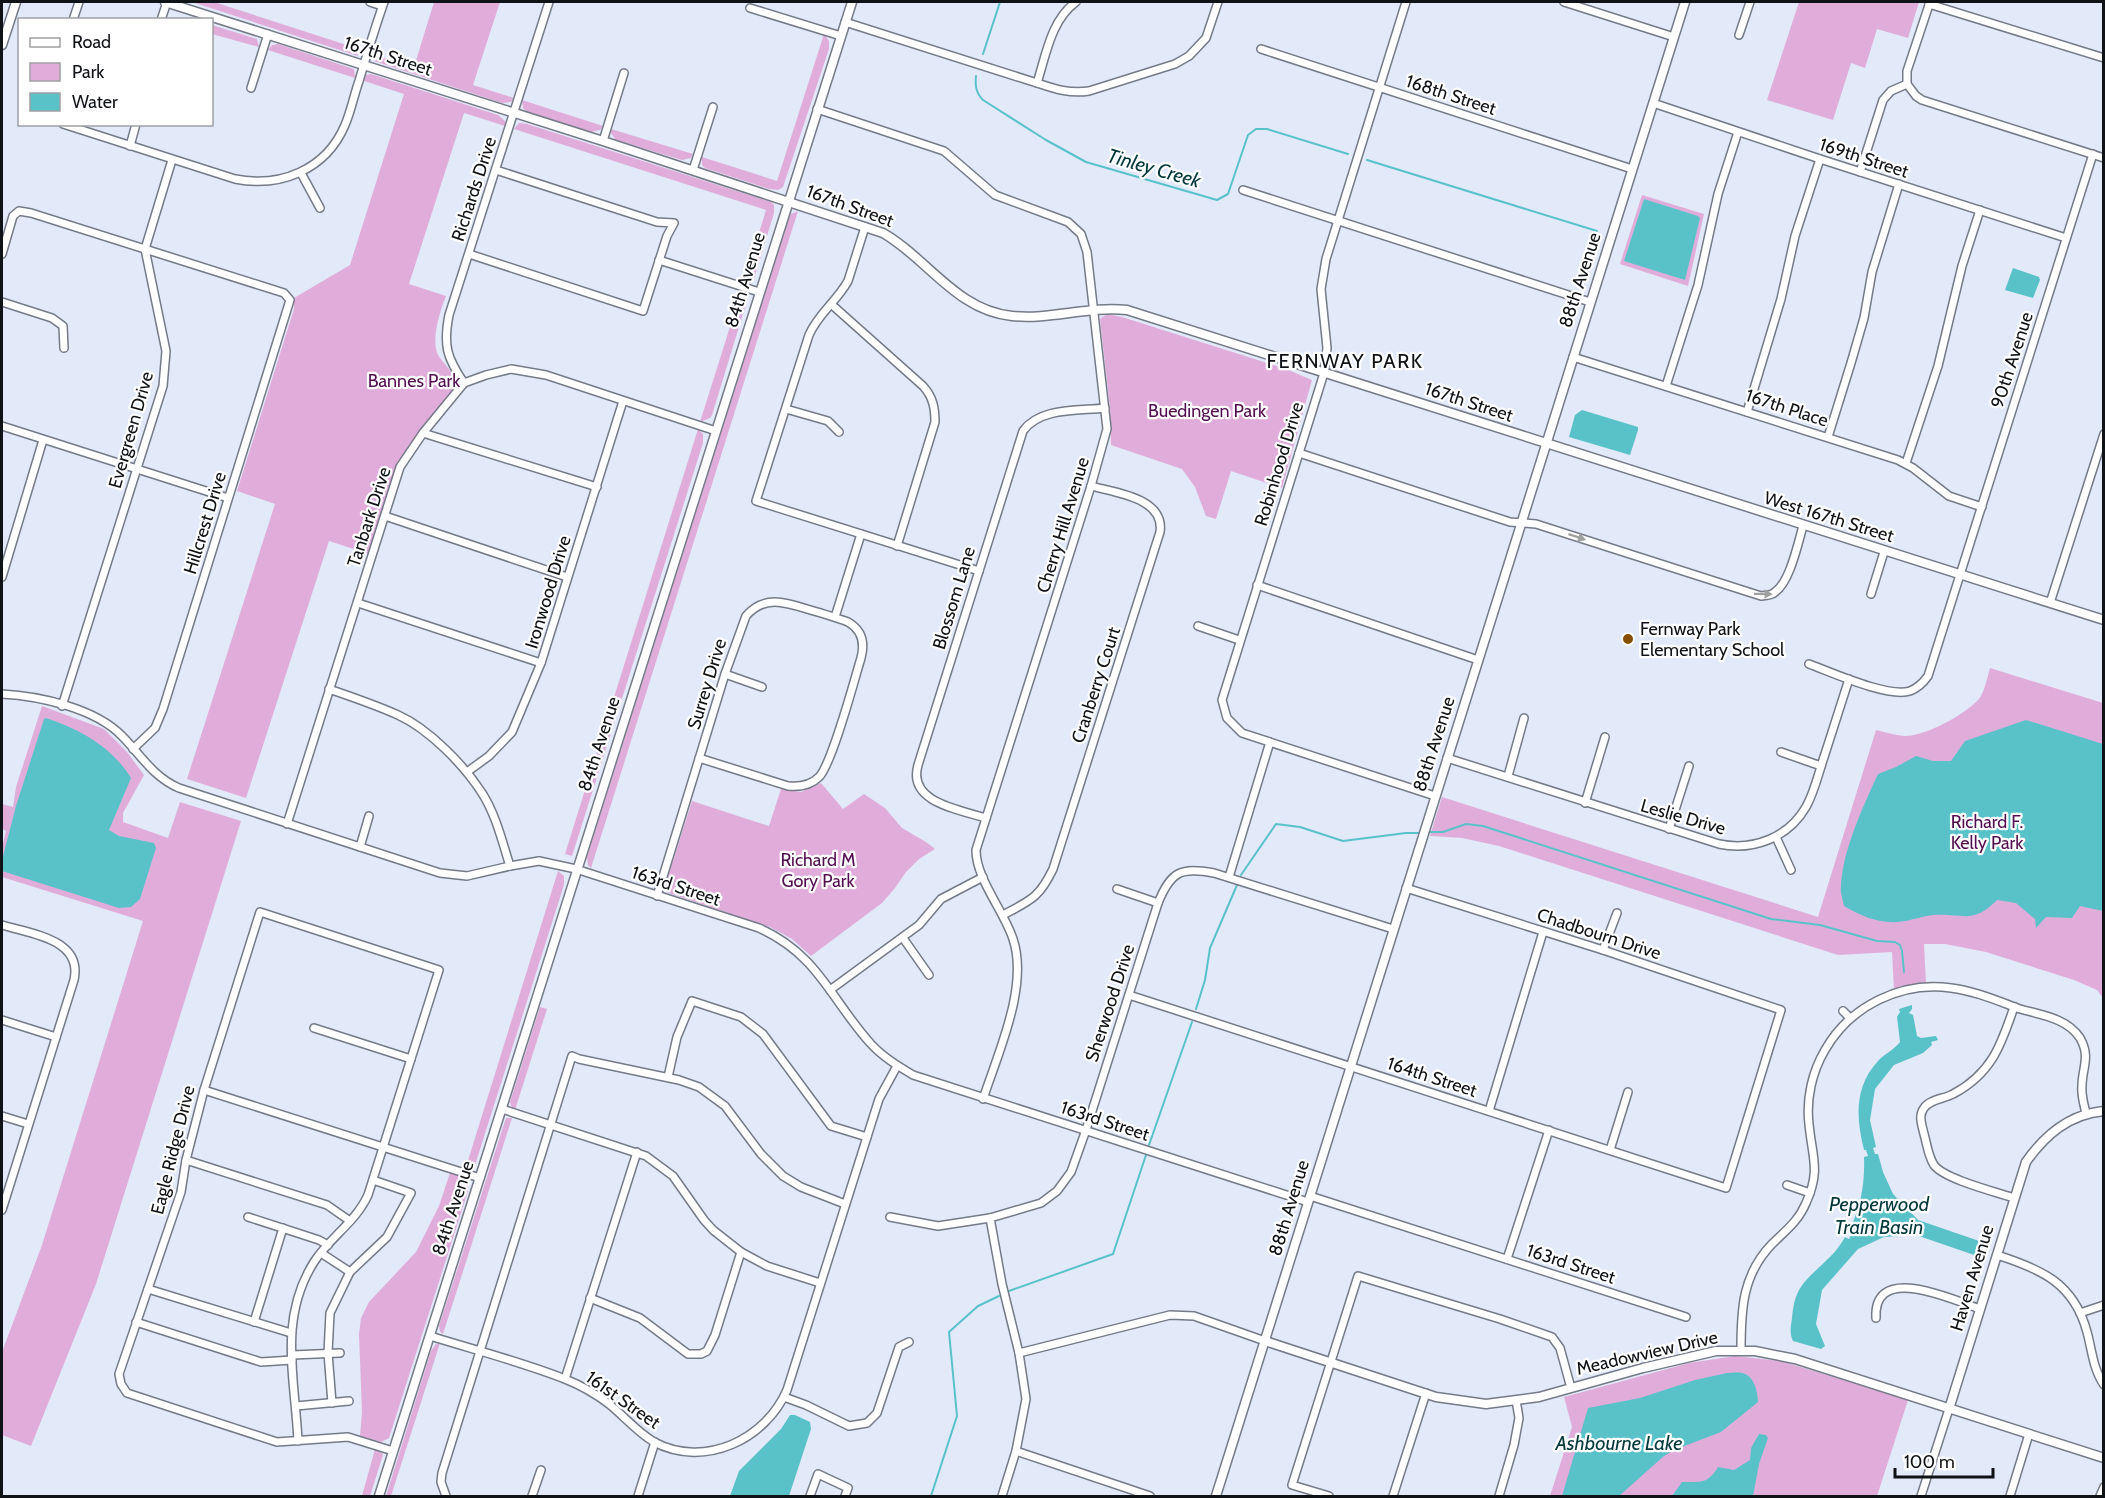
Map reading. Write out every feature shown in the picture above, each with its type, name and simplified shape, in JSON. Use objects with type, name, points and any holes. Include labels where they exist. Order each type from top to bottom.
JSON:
[{"type":"street","points":[[2,45],[16,2]]},
{"type":"street","points":[[74,18],[79,2]]},
{"type":"street","points":[[162,18],[166,2]]},
{"type":"street","name":"167th Street","points":[[166,2],[883,233],[899,242],[961,297],[986,310],[1023,317],[1108,308],[1127,310],[1545,444]]},
{"type":"street","points":[[69,126],[172,160],[254,183],[270,182],[301,173],[318,161],[332,146],[344,126],[383,4],[370,2]]},
{"type":"street","name":"Richards Drive","points":[[464,383],[451,364],[445,340],[449,315],[549,2]]},
{"type":"street","name":"84th Avenue","points":[[379,1497],[852,2]]},
{"type":"street","points":[[1037,83],[1055,26],[1064,12],[1076,2]]},
{"type":"street","points":[[845,22],[1037,83],[1076,93],[1089,91],[1182,61],[1199,46],[1210,28],[1218,2]]},
{"type":"street","name":"Robinhood Drive","points":[[1406,2],[1326,259],[1321,289],[1327,348],[1324,372],[1222,695],[1224,710],[1230,722],[1238,730],[1435,796]]},
{"type":"street","points":[[1564,2],[1674,37]]},
{"type":"street","name":"88th Avenue","points":[[1216,1497],[1685,2]]},
{"type":"street","points":[[1739,35],[1750,2]]},
{"type":"street","points":[[2103,58],[1930,3],[1907,71],[1907,84],[1922,100],[2103,158]]},
{"type":"street","points":[[750,8],[841,36]]},
{"type":"street","points":[[251,88],[268,34]]},
{"type":"street","name":"168th Street","points":[[1261,49],[1632,169]]},
{"type":"street","points":[[603,141],[624,74]]},
{"type":"street","points":[[1860,172],[1883,100],[1891,91],[1907,84]]},
{"type":"street","name":"169th Street","points":[[1653,103],[2066,238]]},
{"type":"street","points":[[693,170],[713,107]]},
{"type":"street","name":"Cherry Hill Avenue","points":[[818,109],[944,152],[995,195],[1068,222],[1078,230],[1086,246],[1105,408],[1106,435],[976,850],[977,864],[1014,940],[1018,981],[983,1099]]},
{"type":"street","points":[[130,146],[135,126]]},
{"type":"street","points":[[1666,386],[1698,285],[1718,194],[1738,132]]},
{"type":"street","name":"90th Avenue","points":[[1809,664],[1898,693],[1918,687],[1928,676],[2093,154]]},
{"type":"street","points":[[1747,412],[1776,319],[1795,236],[1820,159]]},
{"type":"street","name":"Evergreen Drive","points":[[62,706],[163,386],[165,351],[145,249],[172,160]]},
{"type":"street","points":[[469,254],[643,310],[666,236],[674,223],[657,222],[496,170]]},
{"type":"street","points":[[301,173],[320,208]]},
{"type":"street","points":[[1828,437],[1864,318],[1872,272],[1899,184]]},
{"type":"street","points":[[1243,190],[1590,302]]},
{"type":"street","points":[[1906,463],[1938,366],[1962,266],[1980,210]]},
{"type":"street","points":[[2,254],[13,216],[19,211],[145,249]]},
{"type":"street","points":[[866,227],[848,281],[813,327],[756,501],[979,571]]},
{"type":"street","name":"Hillcrest Drive","points":[[133,749],[155,728],[163,709],[290,303],[289,297],[284,293],[145,249]]},
{"type":"street","points":[[659,260],[759,292]]},
{"type":"street","points":[[2,302],[52,318],[63,326],[64,348]]},
{"type":"street","points":[[831,304],[923,386],[930,394],[933,403],[935,423],[897,546]]},
{"type":"street","name":"167th Place","points":[[1573,357],[1906,463],[1949,496],[1982,507]]},
{"type":"street","points":[[464,383],[511,369],[546,375],[716,430]]},
{"type":"street","name":"Tanbark Drive","points":[[287,824],[400,467],[423,433],[464,383]]},
{"type":"street","name":"Ironwood Drive","points":[[467,772],[489,756],[512,732],[541,663],[623,401]]},
{"type":"street","name":"Blossom Lane","points":[[986,818],[930,799],[922,792],[916,775],[1020,438],[1027,425],[1046,414],[1105,408]]},
{"type":"street","points":[[786,409],[828,422],[839,432]]},
{"type":"street","points":[[2,426],[228,498]]},
{"type":"street","points":[[423,433],[597,487]]},
{"type":"street","points":[[2050,603],[2103,434]]},
{"type":"street","points":[[2,577],[42,440]]},
{"type":"street","name":"West 167th Street","points":[[1545,444],[2103,620]]},
{"type":"street","points":[[1299,453],[1510,522],[1536,524],[1761,596],[1777,592],[1784,582],[1803,526]]},
{"type":"street","name":"Cranberry Court","points":[[1003,915],[1036,898],[1053,869],[1160,532],[1160,518],[1150,505],[1091,486]]},
{"type":"street","points":[[385,516],[567,577]]},
{"type":"street","points":[[835,617],[861,534]]},
{"type":"street","points":[[1871,594],[1884,552]]},
{"type":"street","points":[[1257,585],[1478,660]]},
{"type":"street","name":"Surrey Drive","points":[[657,896],[699,758],[725,674],[742,622],[756,606],[770,602],[785,602],[835,617],[848,622],[857,629],[861,635],[863,647],[826,766],[815,780],[802,786],[781,785],[699,758]]},
{"type":"street","points":[[358,603],[541,663]]},
{"type":"street","points":[[1198,626],[1239,640]]},
{"type":"street","points":[[725,674],[762,687]]},
{"type":"street","name":"Leslie Drive","points":[[1447,758],[1727,846],[1756,844],[1776,837],[1791,827],[1807,806],[1850,679]]},
{"type":"street","points":[[329,689],[400,716],[435,740],[467,772],[482,793],[496,821],[510,866]]},
{"type":"street","name":"163rd Street","points":[[2,694],[22,695],[97,718],[122,736],[154,773],[172,786],[360,847],[452,875],[467,876],[539,861],[576,869],[759,928],[801,954],[864,1036],[883,1055],[912,1075],[983,1099],[1507,1259],[1686,1317]]},
{"type":"street","points":[[1508,776],[1524,718]]},
{"type":"street","points":[[1585,803],[1605,737]]},
{"type":"street","points":[[1229,877],[1270,742]]},
{"type":"street","points":[[1781,752],[1821,766]]},
{"type":"street","points":[[1669,829],[1689,766]]},
{"type":"street","points":[[360,847],[369,816]]},
{"type":"street","points":[[1776,837],[1791,870]]},
{"type":"street","name":"Sherwood Drive","points":[[890,1217],[938,1226],[990,1218],[1041,1203],[1058,1191],[1071,1172],[1158,903],[1164,888],[1174,875],[1196,870],[1229,877],[1393,929]]},
{"type":"street","points":[[830,990],[919,925],[941,899],[983,877]]},
{"type":"street","name":"Chadbourn Drive","points":[[1406,888],[1604,950],[1781,1010],[1726,1188]]},
{"type":"street","points":[[1117,889],[1158,903]]},
{"type":"street","name":"Eagle Ridge Drive","points":[[298,1441],[277,1442],[126,1393],[119,1374],[181,1192],[186,1160],[204,1090],[260,912],[439,970],[411,1059]]},
{"type":"street","points":[[1604,950],[1617,913]]},
{"type":"street","points":[[2,925],[56,942],[68,949],[76,967],[76,974],[57,1037],[2,1210]]},
{"type":"street","points":[[1489,1111],[1543,932]]},
{"type":"street","points":[[903,938],[929,975]]},
{"type":"street","points":[[1741,1350],[1741,1309],[1752,1272],[1768,1248],[1790,1229],[1810,1193],[1816,1167],[1808,1122],[1812,1083],[1825,1050],[1850,1018],[1887,996],[1914,987],[1928,986],[1953,988],[2057,1020],[2066,1024],[2079,1037],[2086,1057],[2081,1089],[2086,1113]]},
{"type":"street","name":"164th Street","points":[[1129,995],[1726,1188]]},
{"type":"street","points":[[668,1077],[677,1037],[692,1001],[741,1017],[749,1023],[763,1034],[831,1126],[867,1137]]},
{"type":"street","points":[[2014,1006],[2001,1044],[1990,1063],[1963,1088],[1926,1105],[1920,1116],[1931,1159],[1937,1169],[1950,1177],[2014,1198]]},
{"type":"street","points":[[1843,1011],[1850,1018]]},
{"type":"street","points":[[2,1020],[57,1037]]},
{"type":"street","points":[[314,1028],[411,1059],[364,1203],[321,1253],[304,1281],[294,1307],[291,1333],[298,1441],[348,1437],[393,1451]]},
{"type":"street","points":[[446,1497],[441,1482],[442,1473],[572,1056],[668,1077],[699,1087],[717,1099],[767,1161],[791,1182],[811,1192],[845,1203]]},
{"type":"street","name":"161st Street","points":[[430,1335],[565,1379],[601,1398],[638,1431],[669,1448],[696,1452],[728,1447],[744,1440],[759,1429],[784,1397],[879,1099],[897,1066]]},
{"type":"street","points":[[204,1090],[480,1178]]},
{"type":"street","points":[[1610,1150],[1628,1092]]},
{"type":"street","points":[[502,1109],[637,1152],[656,1162],[673,1176],[713,1230],[741,1252],[767,1266],[820,1283]]},
{"type":"street","name":"Haven Avenue","points":[[1921,1497],[2026,1162],[2043,1140],[2061,1125],[2086,1113],[2103,1111]]},
{"type":"street","points":[[2,1116],[28,1124]]},
{"type":"street","points":[[1507,1259],[1549,1130]]},
{"type":"street","points":[[565,1379],[637,1152]]},
{"type":"street","points":[[186,1160],[327,1205],[350,1221]]},
{"type":"street","points":[[332,1403],[328,1353],[330,1313],[350,1272],[387,1237],[411,1193],[373,1180]]},
{"type":"street","points":[[1787,1185],[1810,1193]]},
{"type":"street","points":[[248,1217],[328,1245]]},
{"type":"street","points":[[990,1218],[1002,1284],[1019,1353],[1026,1399],[1016,1451],[1002,1497]]},
{"type":"street","points":[[254,1322],[283,1228]]},
{"type":"street","points":[[590,1298],[640,1318],[688,1354],[696,1355],[707,1351],[715,1335],[741,1252]]},
{"type":"street","points":[[321,1253],[350,1272]]},
{"type":"street","points":[[1997,1255],[2042,1271],[2068,1293],[2087,1330],[2096,1370],[2103,1385]]},
{"type":"street","points":[[1329,1497],[1292,1485],[1358,1276],[1552,1337],[1560,1348],[1571,1388]]},
{"type":"street","points":[[1875,1318],[1877,1304],[1883,1296],[1889,1291],[1903,1287],[1919,1289],[1980,1309]]},
{"type":"street","points":[[148,1289],[291,1333]]},
{"type":"street","points":[[2080,1313],[2103,1305]]},
{"type":"street","points":[[1019,1353],[1170,1316],[1194,1316],[1265,1341]]},
{"type":"street","points":[[136,1322],[261,1362],[340,1353]]},
{"type":"street","name":"Meadowview Drive","points":[[1265,1341],[1426,1393],[1486,1404],[1539,1397],[1702,1354],[1741,1350],[1781,1355],[2103,1458]]},
{"type":"street","points":[[784,1397],[849,1426],[867,1423],[877,1413],[899,1347],[909,1342]]},
{"type":"street","points":[[1393,1497],[1426,1393]]},
{"type":"street","points":[[1499,1497],[1519,1418],[1516,1400]]},
{"type":"street","points":[[296,1406],[349,1401]]},
{"type":"street","points":[[2010,1497],[2029,1434]]},
{"type":"street","points":[[638,1497],[655,1442]]},
{"type":"street","points":[[1016,1451],[1150,1497]]},
{"type":"street","points":[[532,1497],[541,1470]]},
{"type":"street","points":[[810,1497],[818,1474],[848,1488],[845,1497]]},
{"type":"street","points":[[2100,1497],[2103,1487]]},
{"type":"green space","points":[[192,2],[214,2],[359,49],[358,56]]},
{"type":"green space","points":[[434,2],[500,2],[473,85],[514,98],[511,102],[502,103],[374,61],[372,54],[414,67]]},
{"type":"green space","points":[[1799,2],[1919,2],[1908,38],[1877,29],[1865,68],[1851,63],[1833,120],[1767,100]]},
{"type":"green space","points":[[213,25],[257,39],[259,47],[213,34]]},
{"type":"green space","points":[[824,34],[829,41],[829,49],[783,187],[778,190],[769,189],[705,168],[702,165],[702,157],[777,181]]},
{"type":"green space","points":[[278,44],[354,69],[355,78],[268,50],[272,45]]},
{"type":"green space","name":"Bannes Park","points":[[371,74],[498,115],[505,121],[505,126],[464,113],[409,284],[446,296],[437,327],[435,345],[440,358],[453,374],[457,386],[442,403],[402,460],[369,554],[329,541],[246,798],[187,779],[275,504],[237,491],[294,309],[294,298],[350,265],[404,94],[364,81],[366,75]]},
{"type":"green space","points":[[522,100],[603,126],[600,130],[591,132],[526,111]]},
{"type":"green space","points":[[519,123],[771,202],[774,205],[774,213],[752,282],[744,282],[766,210],[514,129]]},
{"type":"green space","points":[[611,129],[693,154],[691,158],[682,160],[616,140]]},
{"type":"green space","points":[[1642,195],[1704,214],[1688,286],[1620,264]]},
{"type":"green space","points":[[798,211],[591,868],[587,857],[789,218],[791,214]]},
{"type":"green space","points":[[741,292],[745,295],[746,304],[712,415],[700,422]]},
{"type":"green space","name":"Buedingen Park","points":[[1107,314],[1286,369],[1312,380],[1282,488],[1231,471],[1216,519],[1206,516],[1195,487],[1182,469],[1111,445],[1110,409],[1100,319]]},
{"type":"green space","points":[[698,429],[703,434],[703,443],[572,856],[565,854]]},
{"type":"green space","name":"Richard F. Kelly Park","points":[[1990,668],[2103,703],[2103,998],[2097,990],[2074,980],[1986,952],[1945,944],[1924,944],[1926,983],[1894,989],[1892,952],[1838,955],[1499,846],[1462,838],[1430,836],[1442,797],[1818,917],[1876,730],[1904,736],[1922,733],[1944,724],[1979,699]]},
{"type":"green space","points":[[42,706],[104,729],[127,752],[144,775],[123,813],[123,822],[168,838],[180,802],[241,821],[96,1284],[31,1446],[2,1435],[2,1352],[42,1245],[143,921],[2,877],[2,848],[6,831],[2,829],[2,804],[13,807],[16,787]]},
{"type":"green space","name":"Richard M Gory Park","points":[[821,783],[843,809],[864,794],[885,808],[902,828],[935,849],[919,859],[906,872],[882,903],[811,956],[792,939],[772,928],[666,892],[665,886],[692,801],[769,826],[781,789],[801,792]]},
{"type":"green space","points":[[558,871],[564,876],[564,885],[475,1165],[470,1168],[466,1167]]},
{"type":"green space","points":[[540,1007],[547,1009],[515,1110],[510,1102]]},
{"type":"green space","points":[[506,1118],[512,1118],[443,1334],[439,1326]]},
{"type":"green space","points":[[450,1173],[468,1181],[468,1191],[389,1438],[381,1442],[360,1436],[362,1412],[359,1334],[361,1318],[369,1302],[416,1252],[439,1206]]},
{"type":"green space","points":[[440,1343],[391,1496],[386,1496],[431,1351],[436,1344]]},
{"type":"green space","points":[[1735,1356],[1781,1361],[1908,1400],[1877,1496],[1550,1496],[1572,1427],[1564,1397],[1689,1363]]},
{"type":"green space","points":[[375,1449],[383,1454],[382,1458],[370,1496],[362,1496]]},
{"type":"water","points":[[1644,199],[1700,218],[1685,280],[1624,261]]},
{"type":"water","points":[[2013,268],[2039,277],[2033,298],[2005,290]]},
{"type":"water","points":[[1582,410],[1638,427],[1630,455],[1569,437],[1575,415]]},
{"type":"water","points":[[46,718],[94,740],[114,757],[131,778],[109,830],[119,836],[154,843],[156,848],[140,899],[131,907],[119,908],[2,871],[2,860],[16,806]]},
{"type":"water","points":[[2026,720],[2103,744],[2103,911],[2080,906],[2072,918],[2046,917],[2036,928],[2035,919],[2016,903],[1997,900],[1981,913],[1974,915],[1933,915],[1898,922],[1874,920],[1844,906],[1841,889],[1845,859],[1854,829],[1878,774],[1916,756],[1933,761],[1951,761],[1965,741]]},
{"type":"water","name":"Pepperwood Train Basin","points":[[1912,1005],[1909,1013],[1913,1015],[1917,1036],[1921,1038],[1936,1036],[1938,1040],[1931,1042],[1932,1045],[1923,1053],[1894,1065],[1875,1089],[1870,1120],[1876,1147],[1873,1148],[1875,1154],[1878,1154],[1893,1194],[1918,1220],[1985,1243],[1982,1252],[1977,1256],[1916,1235],[1884,1237],[1858,1249],[1822,1290],[1816,1324],[1825,1346],[1821,1349],[1793,1341],[1791,1327],[1794,1304],[1799,1290],[1845,1237],[1849,1239],[1853,1231],[1850,1229],[1861,1194],[1864,1157],[1868,1156],[1864,1150],[1859,1126],[1861,1092],[1870,1071],[1900,1042],[1897,1017],[1899,1009]]},
{"type":"water","name":"Ashbourne Lake","points":[[1727,1373],[1742,1373],[1750,1377],[1756,1389],[1758,1402],[1721,1432],[1664,1456],[1619,1496],[1562,1496],[1588,1408],[1640,1398],[1695,1380]]},
{"type":"water","points":[[790,1415],[810,1422],[811,1429],[789,1496],[730,1496],[739,1471],[781,1429]]},
{"type":"water","points":[[1759,1434],[1766,1435],[1768,1438],[1759,1464],[1753,1496],[1672,1496],[1682,1482],[1703,1481],[1711,1477],[1718,1467],[1734,1470],[1750,1460],[1751,1448]]},
{"type":"waterway","name":"Tinley Creek","points":[[983,54],[1000,2]]},
{"type":"waterway","name":"Tinley Creek","points":[[976,76],[976,89],[983,100],[1086,162],[1217,200],[1228,194],[1248,135],[1256,129],[1267,129],[1348,154]]},
{"type":"waterway","name":"Tinley Creek","points":[[1367,160],[1597,231]]},
{"type":"waterway","points":[[1241,875],[1276,824],[1300,827],[1343,841],[1422,833]]},
{"type":"waterway","points":[[1427,832],[1443,832],[1466,824],[1483,826],[1771,919],[1820,925],[1877,941],[1895,942],[1900,945],[1902,951],[1904,972]]},
{"type":"waterway","points":[[1196,1009],[1205,980],[1210,948],[1237,885]]},
{"type":"waterway","points":[[1149,1145],[1192,1022]]},
{"type":"waterway","points":[[1009,1291],[1113,1254],[1146,1155]]},
{"type":"waterway","points":[[931,1496],[957,1416],[949,1332],[978,1306],[999,1296]]},
{"type":"place","name":"Fernway Park Elementary School","points":[[1628,639]]},
{"type":"district","name":"FERNWAY PARK","points":[[1345,361]]}]
